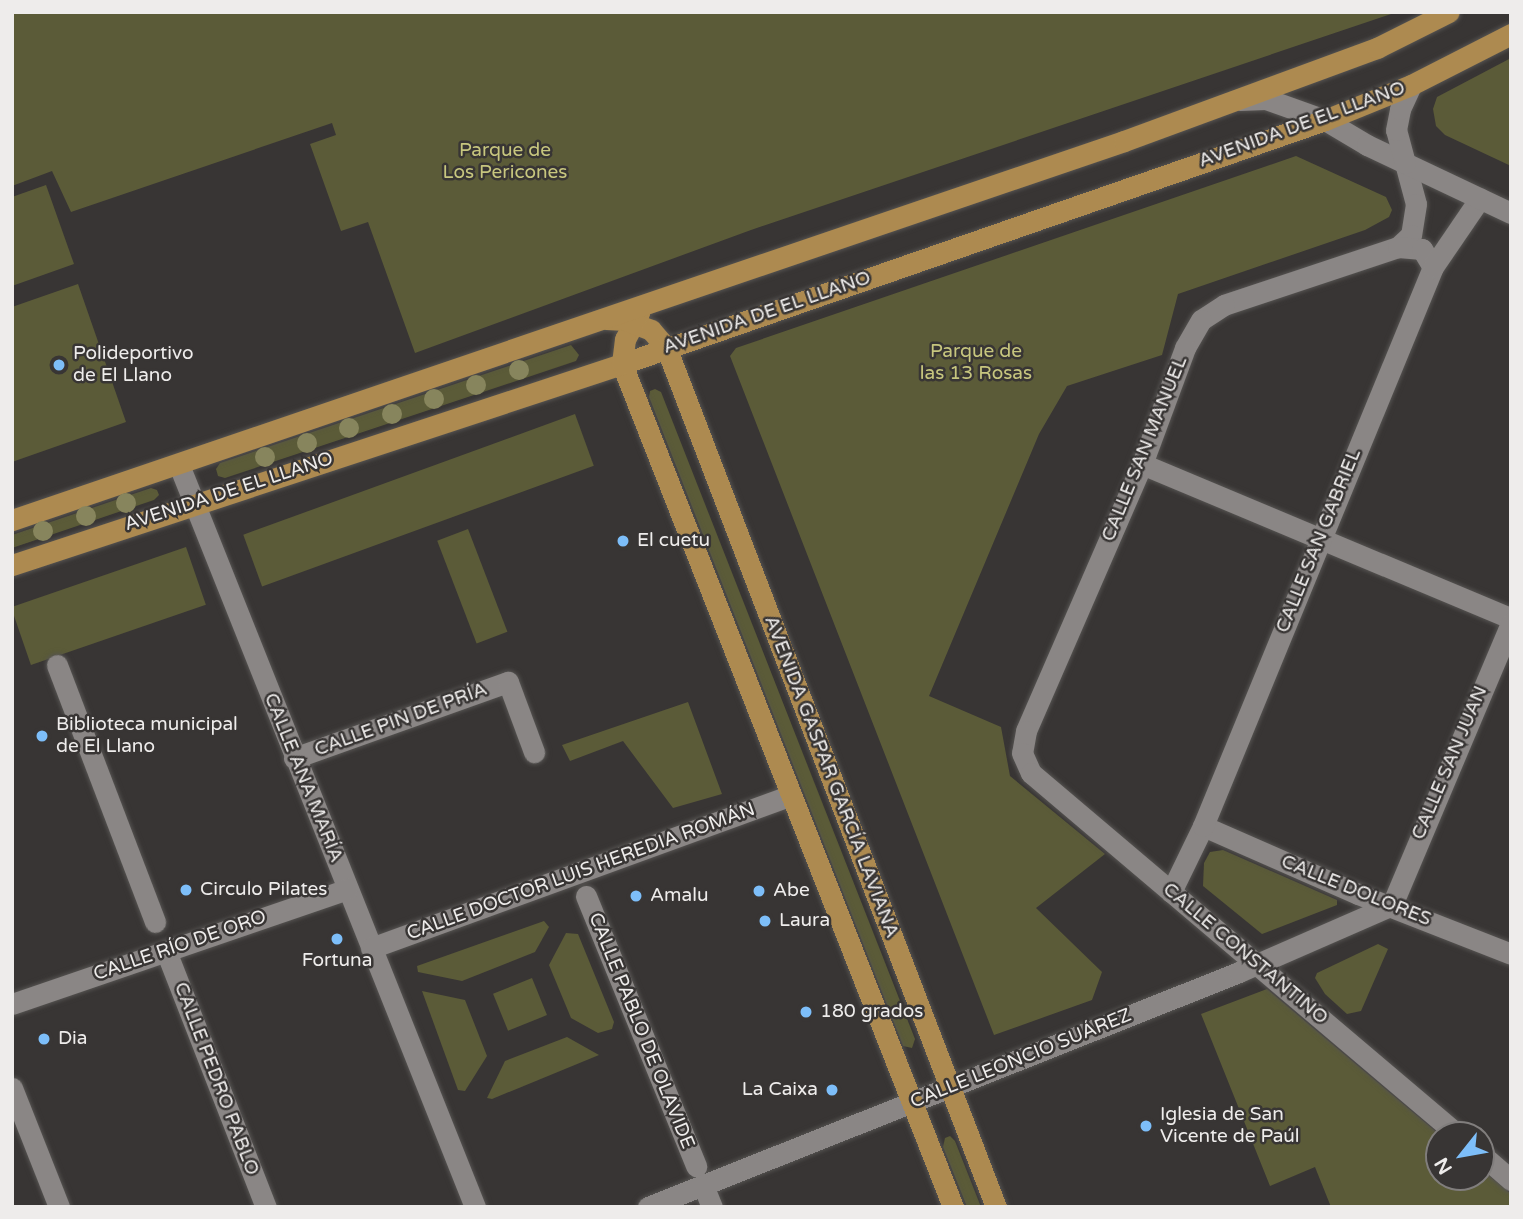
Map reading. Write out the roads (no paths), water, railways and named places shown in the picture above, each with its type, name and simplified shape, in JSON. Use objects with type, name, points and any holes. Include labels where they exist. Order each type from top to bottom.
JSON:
[{"type":"main road","points":[[12,520],[180,465],[424,377],[1124,141],[1377,48],[1449,12]]},
{"type":"main road","name":"AVENIDA DE EL LLANO","points":[[12,565],[622,364],[1325,120],[1412,85],[1511,34]]},
{"type":"main road","points":[[660,298],[635,316],[625,339],[622,364],[953,1207]]},
{"type":"main road","points":[[601,318],[632,323],[651,330],[666,347]]},
{"type":"main road","name":"AVENIDA GASPAR GARCÍA LAVIANA","points":[[666,347],[996,1207]]},
{"type":"street","points":[[1398,247],[1411,235],[1416,204],[1396,130],[1400,109],[1412,85]]},
{"type":"street","points":[[1234,100],[1266,99],[1325,120],[1405,163],[1511,213]]},
{"type":"street","name":"CALLE SAN GABRIEL","points":[[1171,892],[1203,826],[1433,267],[1480,198]]},
{"type":"street","points":[[1398,247],[1422,249],[1433,267]]},
{"type":"street","name":"CALLE SAN MANUEL","points":[[1031,774],[1022,753],[1026,731],[1142,464],[1185,348],[1201,320],[1224,305],[1398,247]]},
{"type":"street","points":[[1142,464],[1511,620]]},
{"type":"street","name":"CALLE ANA MARÍA","points":[[180,465],[193,504],[475,1207]]},
{"type":"street","name":"CALLE SAN JUAN","points":[[1392,905],[1511,620]]},
{"type":"street","points":[[57,665],[155,922]]},
{"type":"street","name":"CALLE PIN DE PRÍA","points":[[295,758],[508,682],[534,752]]},
{"type":"street","name":"CALLE CONSTANTINO","points":[[1031,774],[1442,1121]]},
{"type":"street","name":"CALLE DOCTOR LUIS HEREDIA ROMÁN","points":[[371,948],[791,794]]},
{"type":"street","name":"CALLE DOLORES","points":[[1203,826],[1359,894],[1511,954]]},
{"type":"street","name":"CALLE RÍO DE ORO","points":[[12,1004],[347,890]]},
{"type":"street","name":"CALLE PABLO DE OLAVIDE","points":[[586,896],[712,1207]]},
{"type":"street","name":"CALLE LEONCIO SUÁREZ","points":[[648,1207],[699,1175],[913,1102],[1258,965],[1392,905]]},
{"type":"street","name":"CALLE PEDRO PABLO","points":[[166,951],[266,1207]]},
{"type":"street","points":[[12,1088],[59,1207]]},
{"type":"place","name":"Polideportivo de El Llano","points":[[59,365]]},
{"type":"place","name":"El cuetu","points":[[623,541]]},
{"type":"place","name":"Biblioteca municipal de El Llano","points":[[42,736]]},
{"type":"place","name":"Circulo Pilates","points":[[186,890]]},
{"type":"place","name":"Abe","points":[[759,891]]},
{"type":"place","name":"Amalu","points":[[636,896]]},
{"type":"place","name":"Laura","points":[[765,921]]},
{"type":"place","name":"Fortuna","points":[[337,939]]},
{"type":"place","name":"180 grados","points":[[806,1012]]},
{"type":"place","name":"Dia","points":[[44,1039]]},
{"type":"place","name":"La Caixa","points":[[832,1090]]},
{"type":"place","name":"Iglesia de San Vicente de Paúl","points":[[1146,1126]]},
{"type":"park label","name":"Parque de Los Pericones","points":[[505,162]]},
{"type":"park label","name":"Parque de las 13 Rosas","points":[[976,363]]}]
